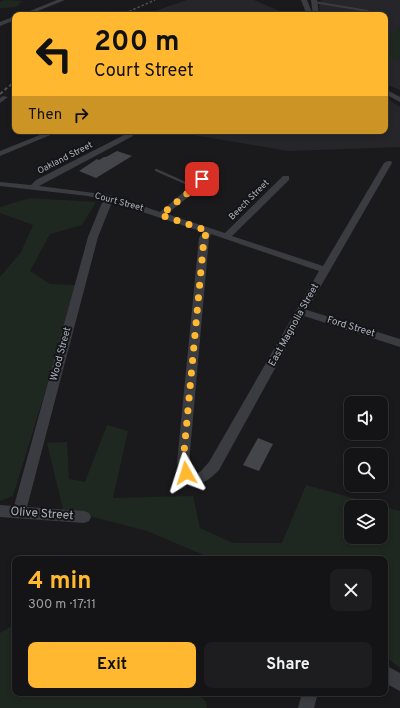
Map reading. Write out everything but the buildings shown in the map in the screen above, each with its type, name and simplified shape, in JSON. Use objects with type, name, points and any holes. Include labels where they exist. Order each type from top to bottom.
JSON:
[{"type":"street","points":[[31,12],[62,0]]},
{"type":"street","points":[[304,0],[309,12]]},
{"type":"street","points":[[314,1],[316,12]]},
{"type":"street","points":[[0,24],[12,19]]},
{"type":"street","points":[[388,93],[400,100]]},
{"type":"street","points":[[0,154],[49,134]]},
{"type":"street","name":"Oakland Street","points":[[32,188],[39,182],[129,136]]},
{"type":"street","name":"East Magnolia Street","points":[[208,231],[204,238],[183,463],[189,477],[195,479],[204,477],[214,466],[324,270],[388,163]]},
{"type":"street","points":[[161,215],[195,187],[208,171]]},
{"type":"street","name":"Beech Street","points":[[226,237],[286,178]]},
{"type":"street","name":"Court Street","points":[[0,184],[110,198],[324,270]]},
{"type":"street","name":"Wood Street","points":[[19,512],[94,237],[105,205],[110,198]]},
{"type":"street","name":"Ford Street","points":[[301,312],[400,343]]},
{"type":"street","name":"Olive Street","points":[[0,511],[84,517]]},
{"type":"street","points":[[388,675],[400,683]]},
{"type":"street","points":[[306,708],[309,696]]},
{"type":"lane","points":[[314,1],[368,11]]},
{"type":"lane","points":[[156,170],[195,187]]},
{"type":"shaded area","points":[[2,0],[23,1],[18,3],[21,4],[15,7],[0,8],[0,2],[5,1]]},
{"type":"shaded area","points":[[187,0],[254,0],[282,12],[152,12]]},
{"type":"shaded area","points":[[321,0],[400,0],[400,90],[388,85],[388,12],[320,12],[319,6]]},
{"type":"shaded area","points":[[400,25],[400,60],[388,58],[388,39]]},
{"type":"shaded area","points":[[388,99],[400,107],[400,147],[288,151],[187,134],[388,134]]},
{"type":"shaded area","points":[[30,198],[96,202],[82,225],[50,234],[30,271],[50,284],[78,285],[13,496],[0,501],[0,277],[21,252],[33,225],[0,213],[0,207]]},
{"type":"shaded area","points":[[107,425],[128,431],[113,498],[193,496],[200,528],[233,543],[282,543],[306,485],[360,500],[344,500],[344,544],[388,544],[388,508],[400,511],[400,668],[388,658],[388,556],[206,556],[147,531],[63,509],[47,443],[67,442],[69,479],[85,482]]},
{"type":"shaded area","points":[[12,626],[12,696],[201,696],[206,702],[207,708],[0,708],[0,633]]},
{"type":"railway","points":[[128,12],[155,0]]},
{"type":"railway","points":[[0,94],[12,84]]},
{"type":"route","points":[[186,473],[183,463],[204,238],[208,231],[161,215],[195,187],[202,179]]}]
